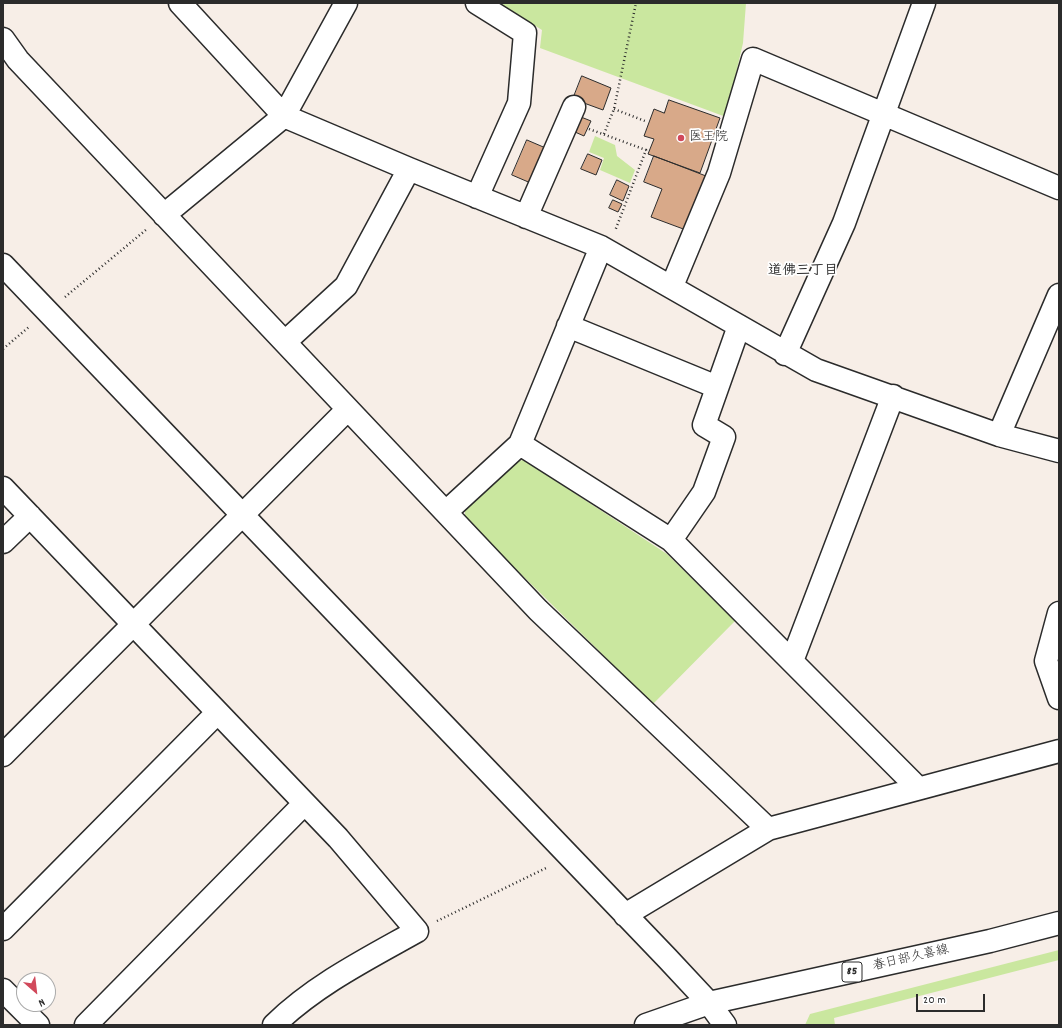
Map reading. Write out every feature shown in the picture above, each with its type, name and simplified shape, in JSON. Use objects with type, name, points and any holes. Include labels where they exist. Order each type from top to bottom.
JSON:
[{"type":"street","points":[[180,3],[284,116],[408,169],[604,249],[672,286],[785,354],[816,370],[999,435],[1059,451]]},
{"type":"street","points":[[164,214],[284,116],[346,3]]},
{"type":"street","points":[[477,3],[525,33],[519,103],[477,197]]},
{"type":"street","points":[[785,354],[844,223],[885,114],[924,3]]},
{"type":"street","points":[[3,39],[18,60],[538,610],[768,829]]},
{"type":"street","points":[[672,286],[719,173],[753,59],[1059,188]]},
{"type":"street","points":[[526,217],[571,114]]},
{"type":"street","points":[[285,342],[346,286],[408,169]]},
{"type":"street","points":[[446,512],[520,444],[568,326],[604,249]]},
{"type":"street","points":[[3,265],[570,857],[709,1004],[725,1025]]},
{"type":"street","points":[[999,435],[1059,295]]},
{"type":"street","points":[[568,326],[717,388]]},
{"type":"street","points":[[671,540],[704,492],[724,437],[704,425],[739,326]]},
{"type":"street","points":[[792,661],[892,396]]},
{"type":"street","points":[[3,755],[132,623],[243,515],[348,409]]},
{"type":"street","points":[[520,444],[671,540],[918,788]]},
{"type":"street","points":[[3,488],[338,838],[417,931],[340,975],[290,1009],[274,1025]]},
{"type":"street","points":[[3,542],[30,516]]},
{"type":"street","points":[[1059,613],[1046,661],[1059,698]]},
{"type":"street","points":[[3,929],[218,713]]},
{"type":"street","points":[[625,915],[768,829],[1059,751]]},
{"type":"street","points":[[86,1025],[304,804]]},
{"type":"street","name":"春日部久喜線","points":[[646,1025],[709,1004],[990,941],[1059,923]]},
{"type":"street","points":[[3,990],[38,1025]]},
{"type":"path","points":[[604,134],[614,109],[636,3]]},
{"type":"path","points":[[614,109],[645,121]]},
{"type":"path","points":[[571,114],[604,134],[646,150],[604,249]]},
{"type":"path","points":[[3,349],[164,214]]},
{"type":"path","points":[[417,931],[570,857]]},
{"type":"green space","points":[[499,3],[746,3],[743,43],[726,117],[540,48],[542,30]]},
{"type":"green space","points":[[595,136],[615,145],[617,156],[635,170],[630,183],[600,170],[604,158],[589,152]]},
{"type":"green space","points":[[524,460],[667,554],[735,621],[653,704],[465,519],[465,508],[516,461]]},
{"type":"green space","points":[[1059,950],[1059,960],[834,1018],[835,1025],[805,1025],[810,1014]]},
{"type":"building","points":[[582,76],[611,88],[603,110],[573,99]]},
{"type":"building","name":"医王院","points":[[669,100],[720,118],[700,173],[648,154],[654,139],[644,136],[654,109],[664,113]]},
{"type":"building","points":[[581,117],[591,121],[584,136],[575,132]]},
{"type":"building","points":[[527,140],[548,149],[533,184],[512,175]]},
{"type":"building","points":[[588,154],[602,160],[596,175],[581,169]]},
{"type":"building","points":[[654,156],[706,176],[686,230],[651,217],[662,189],[644,182]]},
{"type":"building","points":[[617,180],[629,186],[623,201],[610,195]]},
{"type":"building","points":[[613,200],[622,204],[618,212],[609,208]]},
{"type":"place","name":"医王院","points":[[681,138]]},
{"type":"district","name":"道佛三丁目","points":[[803,272]]}]
